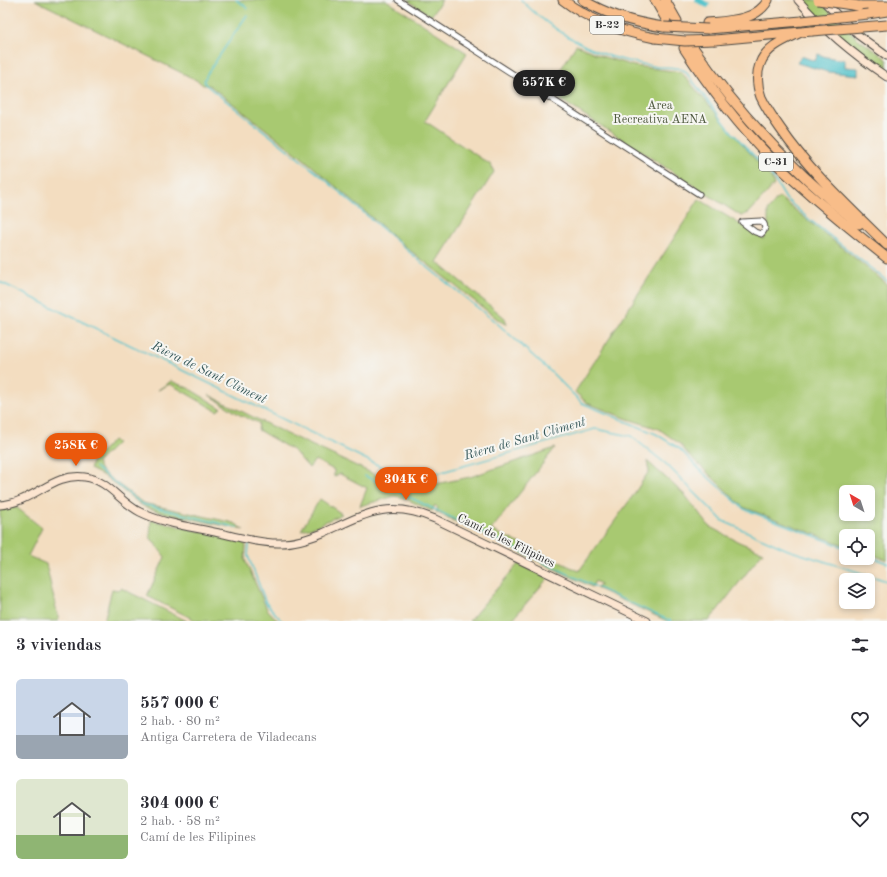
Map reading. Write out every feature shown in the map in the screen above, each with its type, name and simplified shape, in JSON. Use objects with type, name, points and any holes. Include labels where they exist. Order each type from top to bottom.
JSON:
[{"type":"highway","name":"B-22","points":[[563,0],[597,21],[625,32],[655,38],[689,41],[887,25]]},
{"type":"highway","points":[[583,0],[606,12],[647,25],[665,23],[706,26],[802,21],[887,11]]},
{"type":"highway","points":[[655,0],[665,23]]},
{"type":"highway","points":[[665,0],[677,21]]},
{"type":"highway","points":[[706,26],[750,16],[760,11],[768,0]]},
{"type":"highway","points":[[818,0],[859,6],[887,6]]},
{"type":"highway","points":[[799,33],[774,46],[762,59],[758,78],[762,98],[782,131],[808,165],[887,245]]},
{"type":"highway","name":"C-31","points":[[693,47],[728,95],[770,144],[835,205],[887,245]]},
{"type":"highway","name":"C-31","points":[[684,48],[729,110],[780,167],[829,211],[887,258]]},
{"type":"main road","points":[[798,0],[839,42],[887,77]]},
{"type":"main road","points":[[822,0],[858,35],[887,56]]},
{"type":"main road","name":"Camí de les Filipines","points":[[0,505],[23,500],[60,480],[78,476],[91,478],[102,483],[127,504],[142,513],[180,524],[258,541],[282,543],[301,541],[370,512],[392,509],[414,512],[435,520],[647,621]]},
{"type":"street","points":[[398,0],[699,194]]},
{"type":"green space","points":[[35,0],[386,0],[467,53],[425,121],[491,165],[494,172],[437,262],[505,318],[507,325],[407,248],[305,160],[209,85],[203,85],[198,81]]},
{"type":"green space","points":[[407,0],[442,0],[431,16]]},
{"type":"green space","points":[[802,0],[818,0],[857,38],[887,59],[887,73],[848,46]]},
{"type":"green space","name":"Area Recreativa AENA","points":[[576,45],[604,57],[634,66],[681,72],[772,179],[774,185],[749,213],[741,216],[547,91]]},
{"type":"green space","points":[[779,197],[887,284],[887,560],[875,556],[875,529],[839,529],[839,543],[743,507],[688,454],[680,444],[659,429],[625,418],[587,403],[575,392],[699,199],[764,239],[768,229],[768,210]]},
{"type":"green space","points":[[171,381],[188,388],[221,408],[217,411],[170,384],[158,390]]},
{"type":"green space","points":[[209,395],[285,433],[391,482],[414,486],[431,485],[470,477],[555,448],[491,530],[579,571],[649,471],[647,461],[685,495],[710,527],[763,552],[709,621],[667,621],[596,588],[601,584],[595,581],[592,587],[436,512],[438,508],[435,505],[432,511],[404,498],[395,496],[360,506],[367,488],[340,474],[334,477],[334,470],[315,460],[309,468],[294,451],[258,430],[259,423],[240,415]]},
{"type":"green space","points":[[113,440],[117,443],[97,463],[102,472],[143,503],[230,522],[236,524],[244,530],[160,512],[140,504],[106,477],[90,469],[92,462]]},
{"type":"green space","points":[[320,499],[342,514],[314,527],[301,530]]},
{"type":"green space","points":[[16,507],[42,528],[28,556],[46,564],[59,621],[0,621],[0,508]]},
{"type":"green space","points":[[151,520],[242,541],[246,545],[245,560],[267,609],[278,621],[197,621],[147,596],[165,557],[150,537]]},
{"type":"green space","points":[[518,564],[548,578],[511,621],[469,621]]},
{"type":"green space","points":[[121,588],[187,621],[104,621],[112,589],[119,590]]},
{"type":"water","points":[[818,54],[845,60],[845,67],[858,68],[858,75],[828,72],[797,63],[801,56],[815,61]]},
{"type":"waterway","points":[[236,0],[247,9]]},
{"type":"waterway","points":[[521,0],[544,20],[570,38],[598,52],[627,61],[657,67],[679,68],[685,71],[731,131],[771,174],[786,199],[887,281]]},
{"type":"waterway","points":[[698,0],[707,5]]},
{"type":"waterway","points":[[247,15],[207,74],[204,81],[206,85],[321,176],[421,262],[498,324],[551,372],[582,403],[656,434],[680,449],[701,471],[744,509],[839,545]]},
{"type":"waterway","name":"Riera de Sant Climent","points":[[0,282],[388,470],[417,479],[595,429],[631,436],[666,464],[723,521],[788,550],[887,581]]},
{"type":"waterway","points":[[95,467],[142,504],[238,528]]},
{"type":"waterway","points":[[365,476],[555,568],[671,621]]},
{"type":"waterway","points":[[249,544],[248,556],[266,603],[282,621]]},
{"type":"waterway","points":[[875,559],[887,563]]}]
